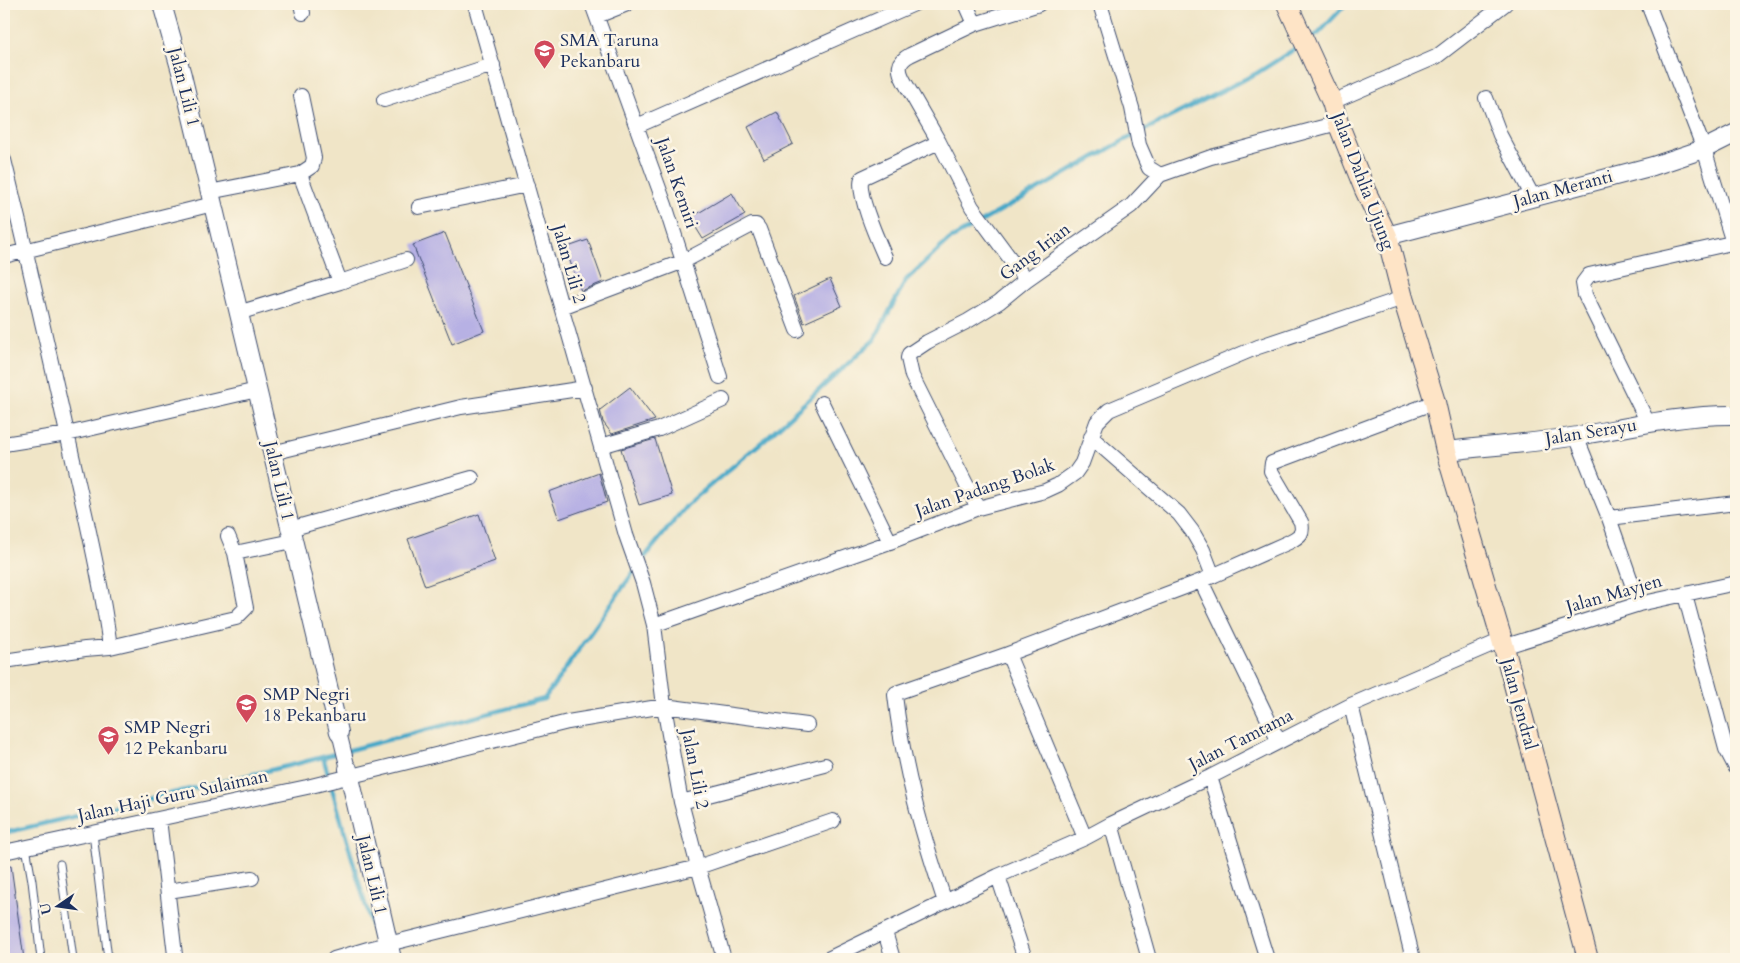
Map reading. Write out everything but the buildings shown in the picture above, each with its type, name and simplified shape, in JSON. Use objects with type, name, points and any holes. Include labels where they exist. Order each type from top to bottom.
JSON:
[{"type":"main road","name":"Jalan Dahlia Ujung","points":[[1287,4],[1311,53],[1332,102],[1338,123],[1365,190],[1387,236],[1403,298],[1435,402],[1446,451]]},
{"type":"main road","name":"Jalan Jendral","points":[[1446,451],[1503,644],[1588,959]]},
{"type":"street","name":"Jalan Lili 1","points":[[162,4],[182,75],[291,535],[340,732],[345,775],[390,952]]},
{"type":"street","name":"Jalan Lili 2","points":[[475,4],[626,535],[643,583],[654,625],[664,706],[681,802],[724,959]]},
{"type":"street","points":[[595,10],[626,4]]},
{"type":"street","points":[[637,126],[914,4]]},
{"type":"street","points":[[966,4],[975,24]]},
{"type":"street","points":[[1026,280],[986,228],[972,206],[939,142],[904,81],[899,66],[903,59],[910,55],[975,24],[1039,4]]},
{"type":"street","points":[[1100,4],[1132,108],[1139,146],[1149,168],[1160,175]]},
{"type":"street","points":[[1332,102],[1436,57],[1505,4]]},
{"type":"street","points":[[1648,4],[1704,149],[1735,242],[1589,275],[1583,283],[1585,295],[1648,424]]},
{"type":"street","name":"Jalan Kemiri","points":[[595,10],[684,262],[720,377]]},
{"type":"street","points":[[384,100],[493,65]]},
{"type":"street","points":[[4,256],[300,174],[312,166],[314,158],[301,96]]},
{"type":"street","points":[[1486,98],[1500,135],[1533,197]]},
{"type":"street","name":"Gang Irian","points":[[978,508],[912,376],[908,355],[927,342],[968,321],[999,302],[1026,280],[1131,206],[1160,175],[1210,157],[1338,123]]},
{"type":"street","name":"Jalan Meranti","points":[[1387,236],[1653,166],[1704,149],[1736,134]]},
{"type":"street","points":[[885,257],[873,229],[861,190],[860,183],[862,178],[939,142]]},
{"type":"street","points":[[4,160],[27,251],[67,434],[106,617],[110,647]]},
{"type":"street","points":[[300,174],[340,282]]},
{"type":"street","points":[[419,207],[527,185]]},
{"type":"street","points":[[562,308],[684,262],[752,225],[756,225],[760,229],[797,330]]},
{"type":"street","points":[[238,312],[340,282],[406,260]]},
{"type":"street","name":"Jalan Padang Bolak","points":[[654,625],[890,542],[978,508],[1045,491],[1058,485],[1075,473],[1082,463],[1097,422],[1108,410],[1258,347],[1403,298]]},
{"type":"street","points":[[272,452],[461,407],[585,388]]},
{"type":"street","points":[[4,444],[67,434],[257,390]]},
{"type":"street","points":[[601,446],[659,429],[723,400]]},
{"type":"street","points":[[946,902],[924,840],[906,772],[895,694],[898,691],[1008,654],[1207,578],[1289,542],[1300,535],[1302,530],[1301,522],[1271,471],[1272,463],[1435,402]]},
{"type":"street","points":[[822,403],[890,542]]},
{"type":"street","name":"Jalan Serayu","points":[[1446,451],[1576,436],[1718,415],[1736,415]]},
{"type":"street","points":[[1576,436],[1609,518],[1639,604]]},
{"type":"street","points":[[1090,438],[1130,470],[1178,514],[1192,531],[1203,550],[1207,578],[1279,742]]},
{"type":"street","points":[[235,553],[472,478]]},
{"type":"street","points":[[1609,518],[1736,503]]},
{"type":"street","points":[[4,661],[85,648],[110,647],[236,618],[246,608],[235,553],[228,536]]},
{"type":"street","name":"Jalan Mayjen","points":[[1503,644],[1639,604],[1736,583]]},
{"type":"street","points":[[1685,595],[1726,749],[1736,768]]},
{"type":"street","name":"Jalan Tamtama","points":[[828,959],[998,876],[1085,838],[1210,778],[1352,705],[1503,644]]},
{"type":"street","points":[[1008,654],[1085,838]]},
{"type":"street","points":[[1352,705],[1413,959]]},
{"type":"street","name":"Jalan Haji Guru Sulaiman","points":[[4,852],[307,786],[345,775],[568,722],[664,706],[807,726]]},
{"type":"street","points":[[681,802],[825,765]]},
{"type":"street","points":[[1210,778],[1266,959]]},
{"type":"street","points":[[159,818],[175,955]]},
{"type":"street","points":[[334,959],[368,949],[390,952],[698,867],[833,821]]},
{"type":"street","points":[[1111,824],[1148,959]]},
{"type":"street","points":[[998,876],[1025,959]]},
{"type":"street","points":[[168,891],[252,878]]},
{"type":"street","points":[[885,932],[893,959]]},
{"type":"lane","points":[[93,832],[108,959]]},
{"type":"lane","points":[[26,847],[41,959]]},
{"type":"lane","points":[[60,864],[72,959]]},
{"type":"waterway","points":[[1310,39],[1319,33],[1346,4]]},
{"type":"waterway","points":[[639,564],[687,505],[763,441],[874,340],[906,280],[949,240],[1123,141],[1257,73],[1301,45]]},
{"type":"waterway","points":[[4,833],[296,764],[544,699],[635,570]]},
{"type":"waterway","points":[[323,757],[381,959]]},
{"type":"place","name":"SMA Taruna Pekanbaru","points":[[544,69]]},
{"type":"place","name":"SMP Negri 18 Pekanbaru","points":[[247,723]]},
{"type":"place","name":"SMP Negri 12 Pekanbaru","points":[[108,756]]}]
